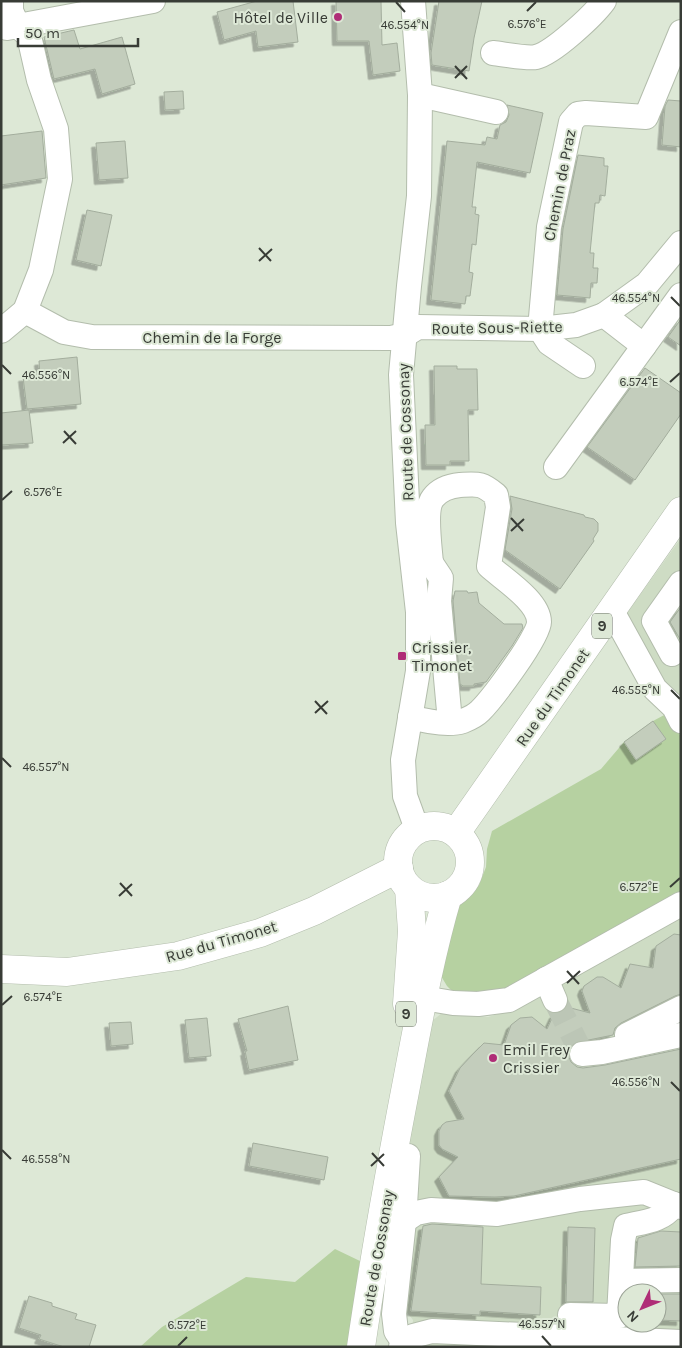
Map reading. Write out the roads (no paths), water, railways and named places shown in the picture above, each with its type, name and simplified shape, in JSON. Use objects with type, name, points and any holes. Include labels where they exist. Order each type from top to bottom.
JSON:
[{"type":"main road","name":"Rue du Timonet","points":[[456,833],[681,511]]},
{"type":"main road","points":[[417,830],[427,826],[437,826],[448,828],[456,833]]},
{"type":"main road","name":"9","points":[[404,878],[398,857],[401,846],[408,836],[417,830]]},
{"type":"main road","name":"9","points":[[448,895],[458,888],[466,878],[470,866],[470,854],[465,843],[456,833]]},
{"type":"main road","name":"Rue du Timonet","points":[[1,969],[67,972],[178,956],[260,933],[404,878]]},
{"type":"main road","points":[[404,878],[418,894],[438,898],[448,895]]},
{"type":"main road","name":"Route de Cossonay","points":[[402,1148],[412,931],[404,878]]},
{"type":"main road","name":"Route de Cossonay","points":[[361,1347],[402,1148],[423,998],[436,935],[448,895]]},
{"type":"street","points":[[9,28],[11,1]]},
{"type":"street","points":[[9,28],[152,1]]},
{"type":"street","name":"Route de Cossonay","points":[[413,1],[420,95],[419,196],[401,375],[408,524],[422,564],[418,612],[418,671],[403,760],[405,796],[417,830]]},
{"type":"street","points":[[493,53],[535,58],[552,50],[597,11],[604,1]]},
{"type":"street","points":[[1,331],[24,312],[41,270],[60,179],[56,129],[39,80],[29,36],[9,28]]},
{"type":"street","name":"Chemin de Praz","points":[[540,329],[549,227],[571,122],[578,114],[586,112],[646,117],[681,32]]},
{"type":"street","points":[[420,95],[496,112]]},
{"type":"street","name":"Route Sous-Riette","points":[[405,335],[418,327],[540,329],[576,325],[604,315],[647,284],[681,244]]},
{"type":"street","points":[[556,467],[681,295]]},
{"type":"street","name":"Chemin de la Forge","points":[[24,312],[64,332],[92,337],[391,338],[405,335]]},
{"type":"street","points":[[604,315],[644,346]]},
{"type":"street","points":[[540,329],[549,343],[583,366]]},
{"type":"street","points":[[410,717],[435,723],[462,722],[478,712],[533,640],[539,623],[535,610],[525,596],[489,566],[498,507],[496,494],[483,485],[460,485],[444,488],[432,499],[422,564],[440,578],[439,601],[450,722]]},
{"type":"street","points":[[672,654],[654,621],[681,583]]},
{"type":"street","points":[[612,611],[655,689],[674,707],[681,721]]},
{"type":"street","points":[[423,998],[453,1003],[478,1004],[509,1000],[681,904]]},
{"type":"street","points":[[546,979],[555,1000]]},
{"type":"street","points":[[628,1046],[627,1035],[681,1008]]},
{"type":"street","points":[[582,1054],[681,1034]]},
{"type":"street","points":[[402,1148],[404,1221],[394,1314],[396,1331],[402,1345],[413,1336],[432,1331],[594,1343],[681,1342]]},
{"type":"street","points":[[404,1221],[416,1213],[431,1210],[496,1214],[580,1199],[644,1192],[678,1205],[661,1217],[626,1226],[619,1316],[570,1315]]},
{"type":"street","points":[[622,1280],[681,1280]]},
{"type":"tunnel","points":[[555,1000],[582,1054]]},
{"type":"place","name":"Hôtel de Ville","points":[[338,17]]},
{"type":"place","name":"Crissier, Timonet","points":[[402,656]]},
{"type":"place","name":"Emil Frey Crissier","points":[[493,1058]]}]
